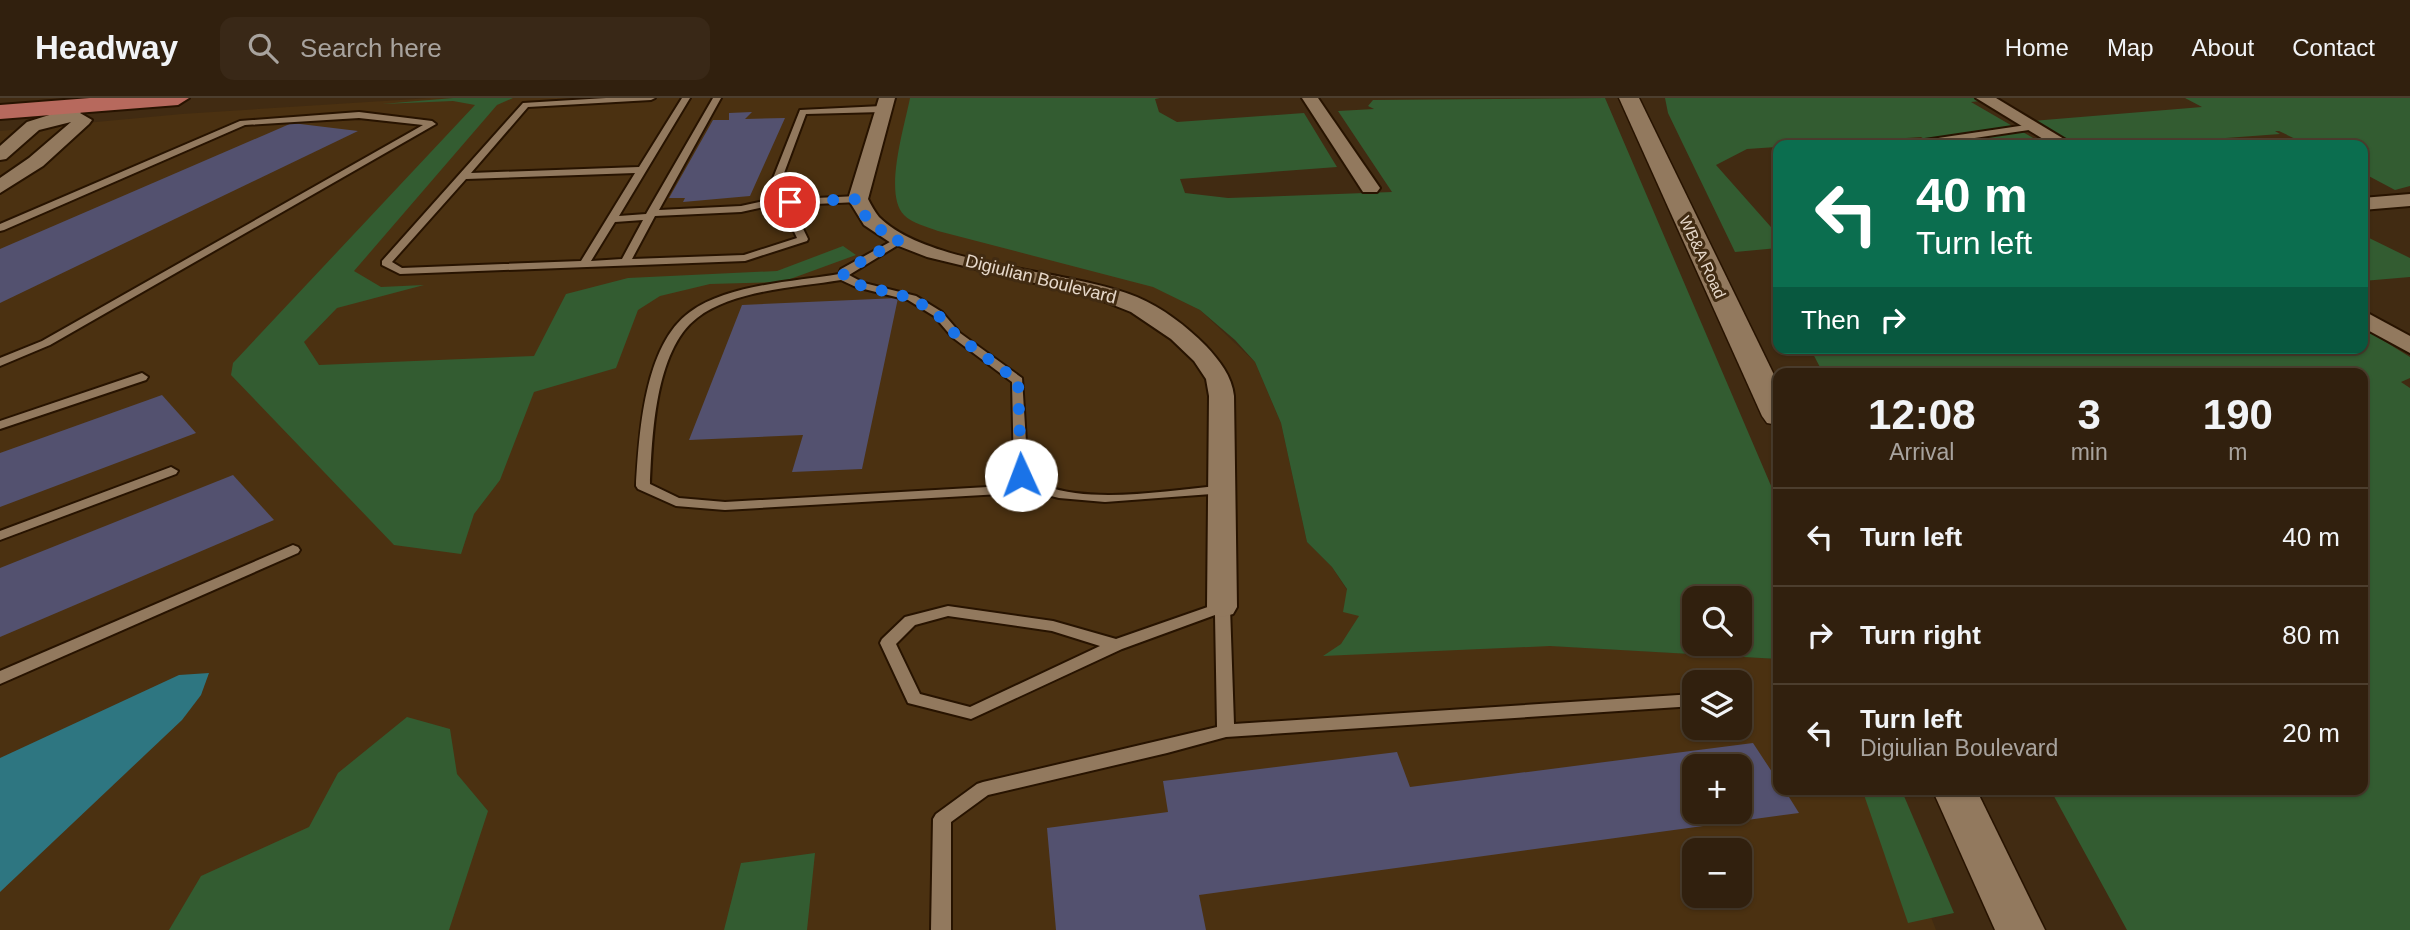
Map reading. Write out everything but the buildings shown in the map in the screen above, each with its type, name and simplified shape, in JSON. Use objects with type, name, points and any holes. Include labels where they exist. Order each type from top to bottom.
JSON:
[{"type":"main road","points":[[0,113],[74,110],[178,98]]},
{"type":"street","points":[[1310,98],[1370,188]]},
{"type":"street","name":"WB&A Road","points":[[1629,98],[1773,405]]},
{"type":"street","points":[[1984,98],[2056,140]]},
{"type":"street","points":[[858,199],[885,104]]},
{"type":"street","points":[[0,155],[33,126],[74,110],[83,120],[37,162],[0,187]]},
{"type":"street","name":"Digiulian Boulevard","points":[[858,199],[861,212],[869,221],[899,240],[952,257],[1127,301],[1180,332],[1219,381],[1222,607]]},
{"type":"street","points":[[2368,204],[2410,200]]},
{"type":"street","points":[[2368,320],[2410,345]]},
{"type":"street","points":[[1957,795],[2020,930]]},
{"type":"lane","points":[[651,98],[526,105],[386,263],[400,271],[745,258],[803,239],[789,210],[790,202]]},
{"type":"lane","points":[[584,264],[686,98]]},
{"type":"lane","points":[[625,262],[717,98]]},
{"type":"lane","points":[[768,203],[808,98]]},
{"type":"lane","points":[[803,112],[885,104]]},
{"type":"lane","points":[[0,228],[243,123],[359,115],[432,124],[46,343],[0,362]]},
{"type":"lane","points":[[1945,140],[2033,127]]},
{"type":"lane","points":[[463,176],[642,170]]},
{"type":"lane","points":[[612,219],[741,209],[768,203],[858,199]]},
{"type":"lane","points":[[843,276],[845,271],[899,240]]},
{"type":"lane","points":[[1036,488],[1021,475],[1018,381],[956,335],[937,314],[912,298],[860,285],[843,276],[724,299],[693,314],[679,328],[654,384],[643,485],[676,502],[725,506],[1036,488],[1071,495],[1113,496],[1220,490]]},
{"type":"lane","points":[[0,425],[142,377]]},
{"type":"lane","points":[[0,536],[171,471]]},
{"type":"lane","points":[[0,678],[293,550]]},
{"type":"lane","points":[[1116,645],[1053,626],[948,611],[909,621],[888,643],[914,699],[971,713],[1116,645],[1222,607],[1226,731]]},
{"type":"lane","points":[[941,930],[942,819],[983,789],[1226,731],[1682,701]]},
{"type":"shaded area","points":[[431,98],[921,98],[1144,282],[1200,310],[1255,362],[1281,423],[1307,542],[1332,567],[1347,590],[1507,643],[1682,653],[1682,656],[1773,659],[1773,795],[1884,795],[1936,930],[0,930],[0,131],[182,114]]},
{"type":"green space","points":[[453,98],[513,98],[497,105],[354,271],[381,287],[424,285],[337,308],[304,342],[319,365],[534,356],[566,294],[628,278],[777,271],[843,246],[856,255],[782,282],[710,284],[660,296],[638,310],[616,368],[534,392],[500,480],[474,514],[461,554],[394,545],[231,375],[233,363],[475,105],[453,101],[382,104]]},
{"type":"green space","points":[[910,98],[1160,98],[1155,99],[1159,112],[1177,122],[1304,113],[1337,167],[1180,179],[1185,193],[1228,198],[1392,192],[1338,111],[1374,109],[1368,106],[1373,100],[1605,98],[1773,490],[1773,659],[1725,656],[1752,656],[1752,586],[1682,586],[1682,654],[1550,646],[1323,656],[1341,644],[1359,616],[1343,612],[1347,589],[1332,567],[1307,542],[1281,423],[1255,362],[1235,340],[1200,310],[1153,287],[915,223],[904,215],[898,205],[895,192],[897,159]]},
{"type":"green space","points":[[1665,98],[1975,98],[1980,101],[1971,102],[2036,140],[1926,140],[1921,137],[1878,140],[1773,140],[1773,147],[1747,149],[1716,165],[1773,229],[1773,248],[1735,252],[1668,113]]},
{"type":"green space","points":[[2185,98],[2410,98],[2410,186],[2395,190],[2368,176],[2368,140],[2298,140],[2275,131],[2280,134],[2199,140],[2068,140],[2032,121],[2202,107]]},
{"type":"green space","points":[[2368,237],[2410,258],[2410,277],[2368,281]]},
{"type":"green space","points":[[2368,331],[2410,357],[2410,378],[2401,382],[2410,388],[2410,930],[2127,930],[2053,795],[2368,795],[2368,368],[1820,368],[1813,354],[2368,354]]},
{"type":"green space","points":[[407,717],[450,729],[457,774],[488,811],[449,930],[169,930],[201,876],[309,827],[338,773]]},
{"type":"green space","points":[[1864,795],[1904,795],[1954,913],[1908,923]]},
{"type":"green space","points":[[815,853],[807,930],[724,930],[741,863]]},
{"type":"water","points":[[209,673],[201,695],[182,720],[0,892],[0,758],[179,675]]},
{"type":"route","points":[[790,202],[858,199],[861,212],[869,221],[899,240],[845,271],[843,276],[860,285],[912,298],[937,314],[956,335],[1018,381],[1021,475]]}]
